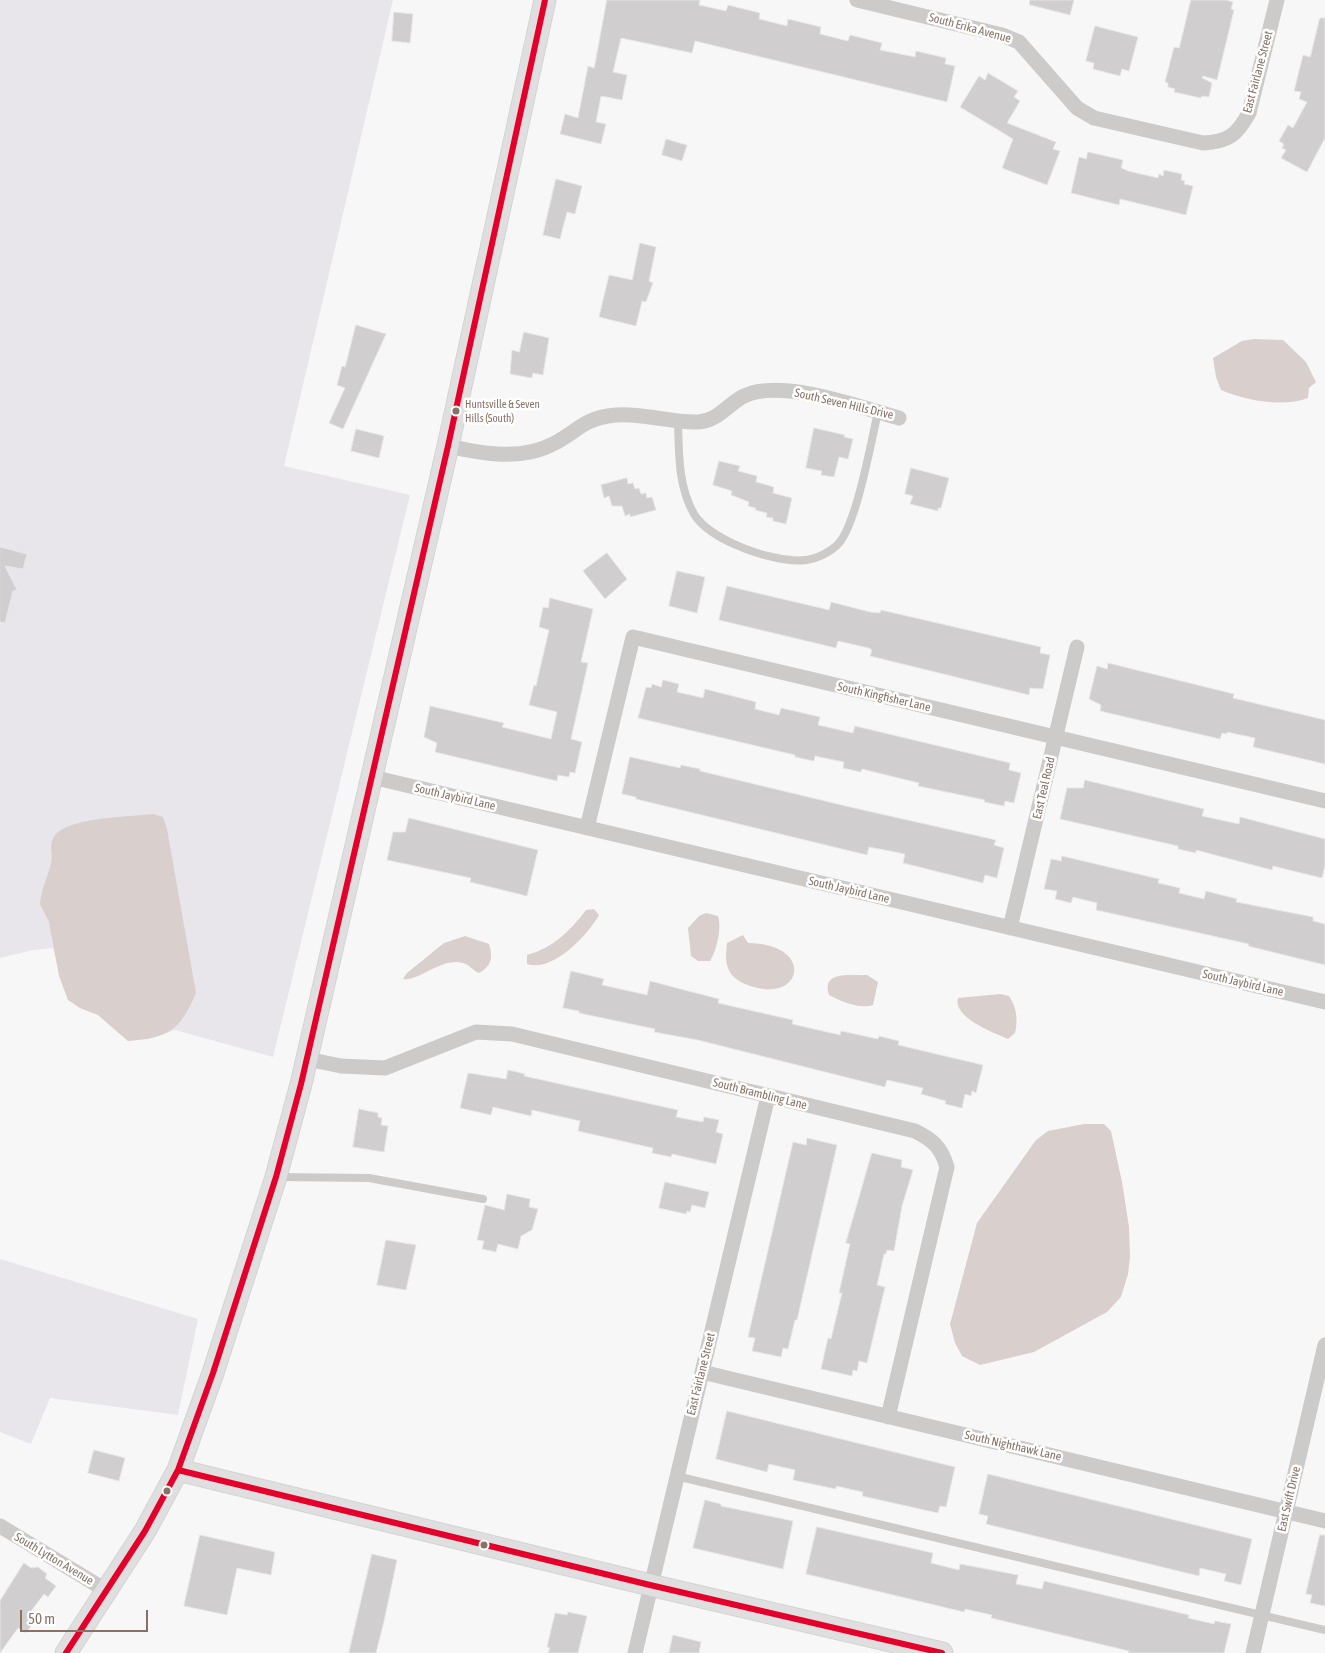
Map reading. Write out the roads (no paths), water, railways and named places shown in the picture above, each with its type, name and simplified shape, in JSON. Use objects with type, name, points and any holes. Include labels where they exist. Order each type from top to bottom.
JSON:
[{"type":"main road","points":[[66,1653],[145,1531],[178,1470],[213,1374],[276,1177],[307,1059],[448,446],[545,0]]},
{"type":"main road","points":[[178,1470],[650,1585],[942,1653]]},
{"type":"street","name":"South Erika Avenue","points":[[856,0],[1002,35],[1019,42],[1077,108],[1094,118],[1203,142],[1217,142],[1229,138]]},
{"type":"street","name":"East Fairlane Street","points":[[1229,138],[1241,128],[1249,113],[1277,0]]},
{"type":"street","name":"South Seven Hills Drive","points":[[448,446],[481,453],[525,454],[555,443],[580,425],[608,416],[644,415],[678,422],[701,422],[722,414],[744,396],[770,390],[799,392],[898,418]]},
{"type":"street","name":"South Kingfisher Lane","points":[[587,828],[633,637],[1325,802]]},
{"type":"street","name":"East Teal Road","points":[[1010,928],[1077,647]]},
{"type":"street","name":"South Jaybird Lane","points":[[372,777],[1325,1002]]},
{"type":"street","name":"South Brambling Lane","points":[[307,1059],[340,1066],[386,1068],[476,1032],[512,1034],[915,1131],[932,1139],[942,1151],[947,1167],[944,1188],[888,1417]]},
{"type":"street","name":"East Fairlane Street","points":[[635,1653],[768,1096]]},
{"type":"street","name":"East Swift Drive","points":[[1253,1653],[1325,1345]]},
{"type":"street","name":"South Nighthawk Lane","points":[[702,1372],[1325,1521]]},
{"type":"street","name":"South Lytton Avenue","points":[[0,1526],[107,1591]]},
{"type":"lane","points":[[678,422],[679,463],[684,491],[695,515],[704,526],[720,539],[742,548],[786,559],[806,560],[824,554],[839,543],[849,526],[878,412]]},
{"type":"lane","points":[[276,1177],[369,1178],[483,1199]]},
{"type":"lane","points":[[676,1476],[1325,1630]]},
{"type":"place","name":"Huntsville & Seven Hills (South)","points":[[456,411]]}]
